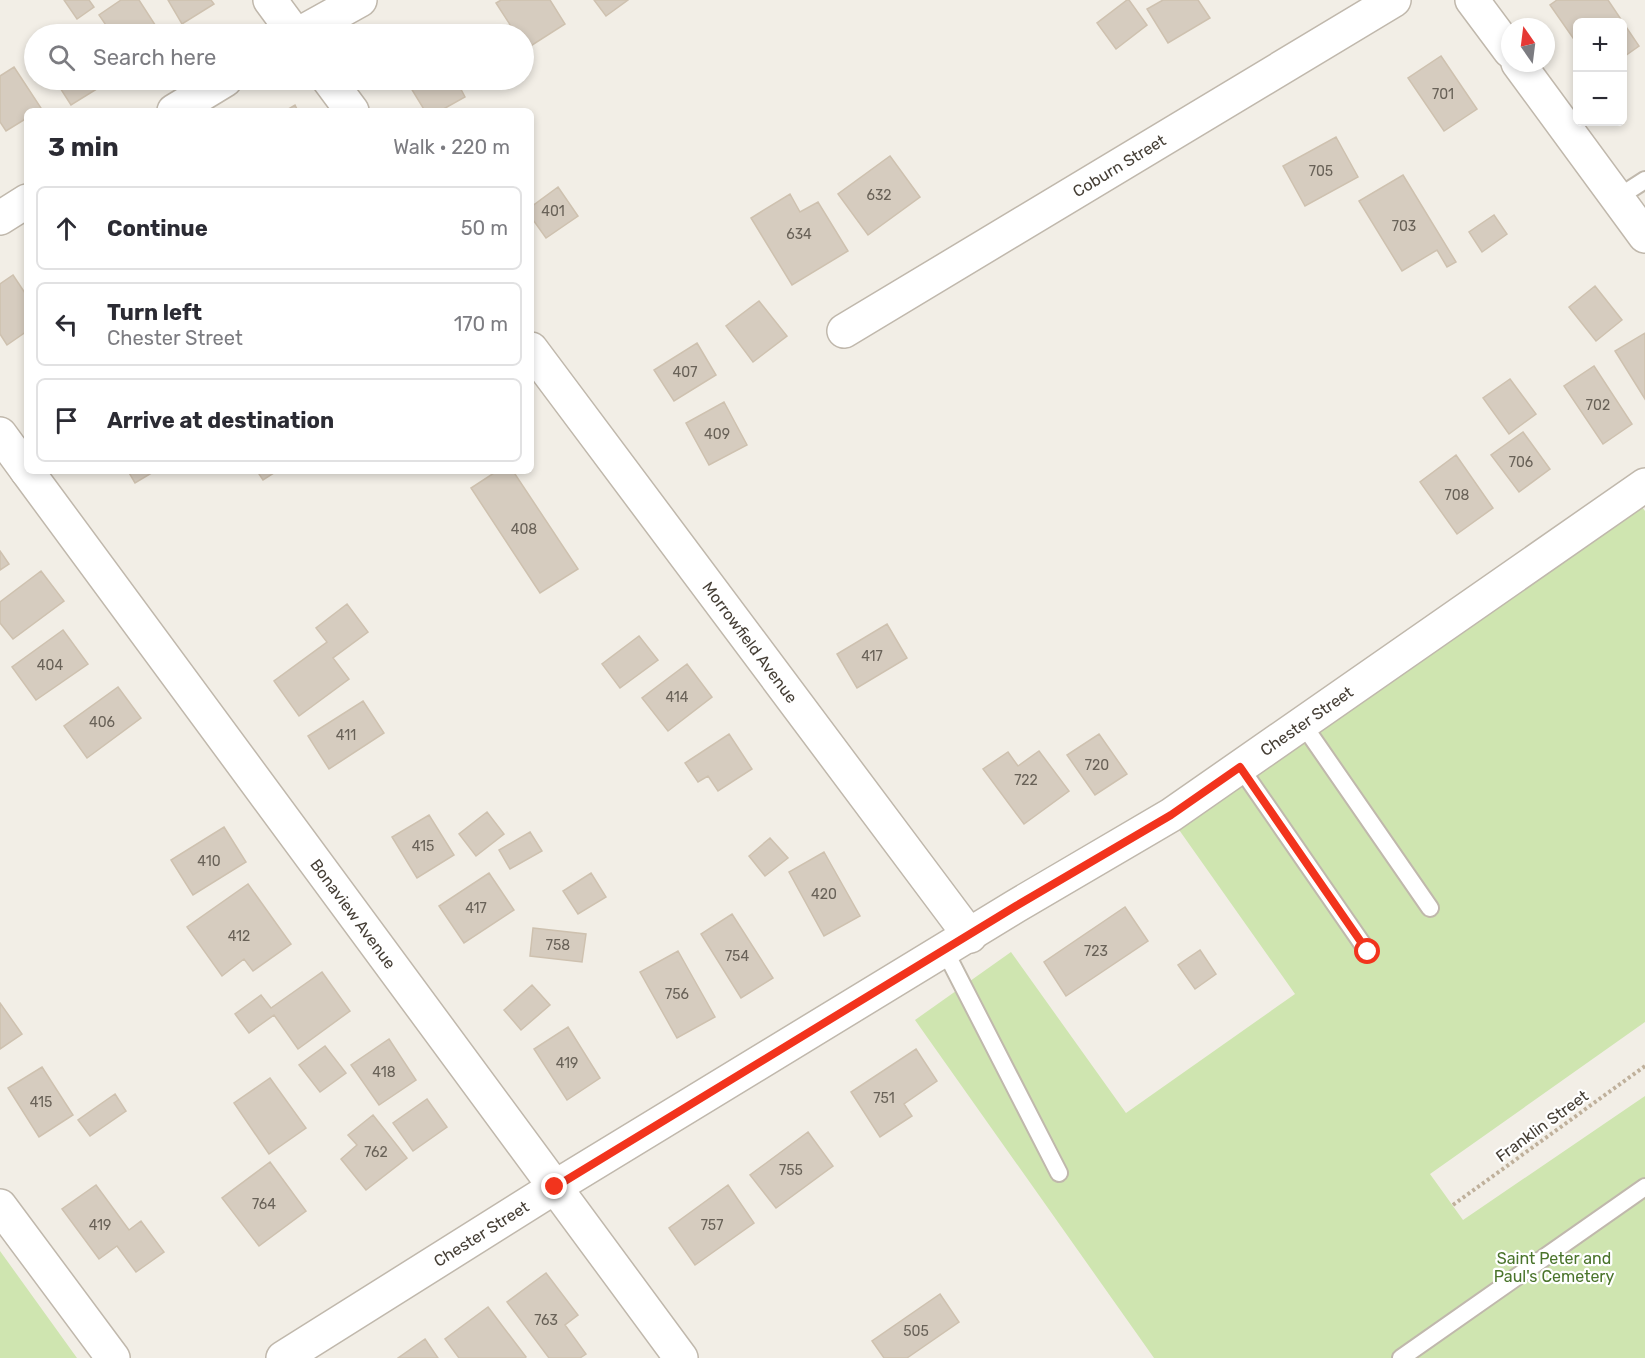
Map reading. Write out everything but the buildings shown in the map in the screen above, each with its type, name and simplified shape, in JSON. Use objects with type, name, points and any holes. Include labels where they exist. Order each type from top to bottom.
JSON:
[{"type":"street","points":[[270,0],[289,24]]},
{"type":"street","points":[[316,24],[360,0]]},
{"type":"street","name":"Coburn Street","points":[[844,331],[1394,0]]},
{"type":"street","points":[[1472,0],[1501,39]]},
{"type":"street","points":[[1525,72],[1645,236]]},
{"type":"street","points":[[179,108],[209,90]]},
{"type":"street","points":[[336,90],[350,108]]},
{"type":"street","points":[[0,218],[24,203]]},
{"type":"street","name":"Morrowfield Avenue","points":[[534,354],[957,943]]},
{"type":"street","name":"Bonaview Avenue","points":[[0,434],[24,467]]},
{"type":"street","name":"Bonaview Avenue","points":[[29,474],[681,1358]]},
{"type":"street","name":"Chester Street","points":[[283,1358],[555,1187],[1016,906],[1171,815],[1645,485]]},
{"type":"street","points":[[0,1206],[113,1358]]},
{"type":"lane","points":[[1617,198],[1645,180]]},
{"type":"lane","points":[[1302,723],[1430,908]]},
{"type":"lane","points":[[1240,767],[1368,952]]},
{"type":"lane","points":[[957,943],[1059,1173]]},
{"type":"lane","points":[[1401,1358],[1645,1187]]},
{"type":"path","name":"Franklin Street","points":[[1453,1205],[1645,1066]]},
{"type":"green space","name":"Saint Peter and Paul's Cemetery","points":[[1638,502],[1645,511],[1645,1022],[1430,1174],[1463,1220],[1645,1096],[1645,1358],[1154,1358],[915,1020],[1011,952],[1126,1113],[1295,994],[1177,827]]},
{"type":"green space","points":[[0,1251],[77,1358],[0,1358]]},
{"type":"route","points":[[555,1187],[1016,906],[1171,815],[1240,767],[1368,952]]}]
